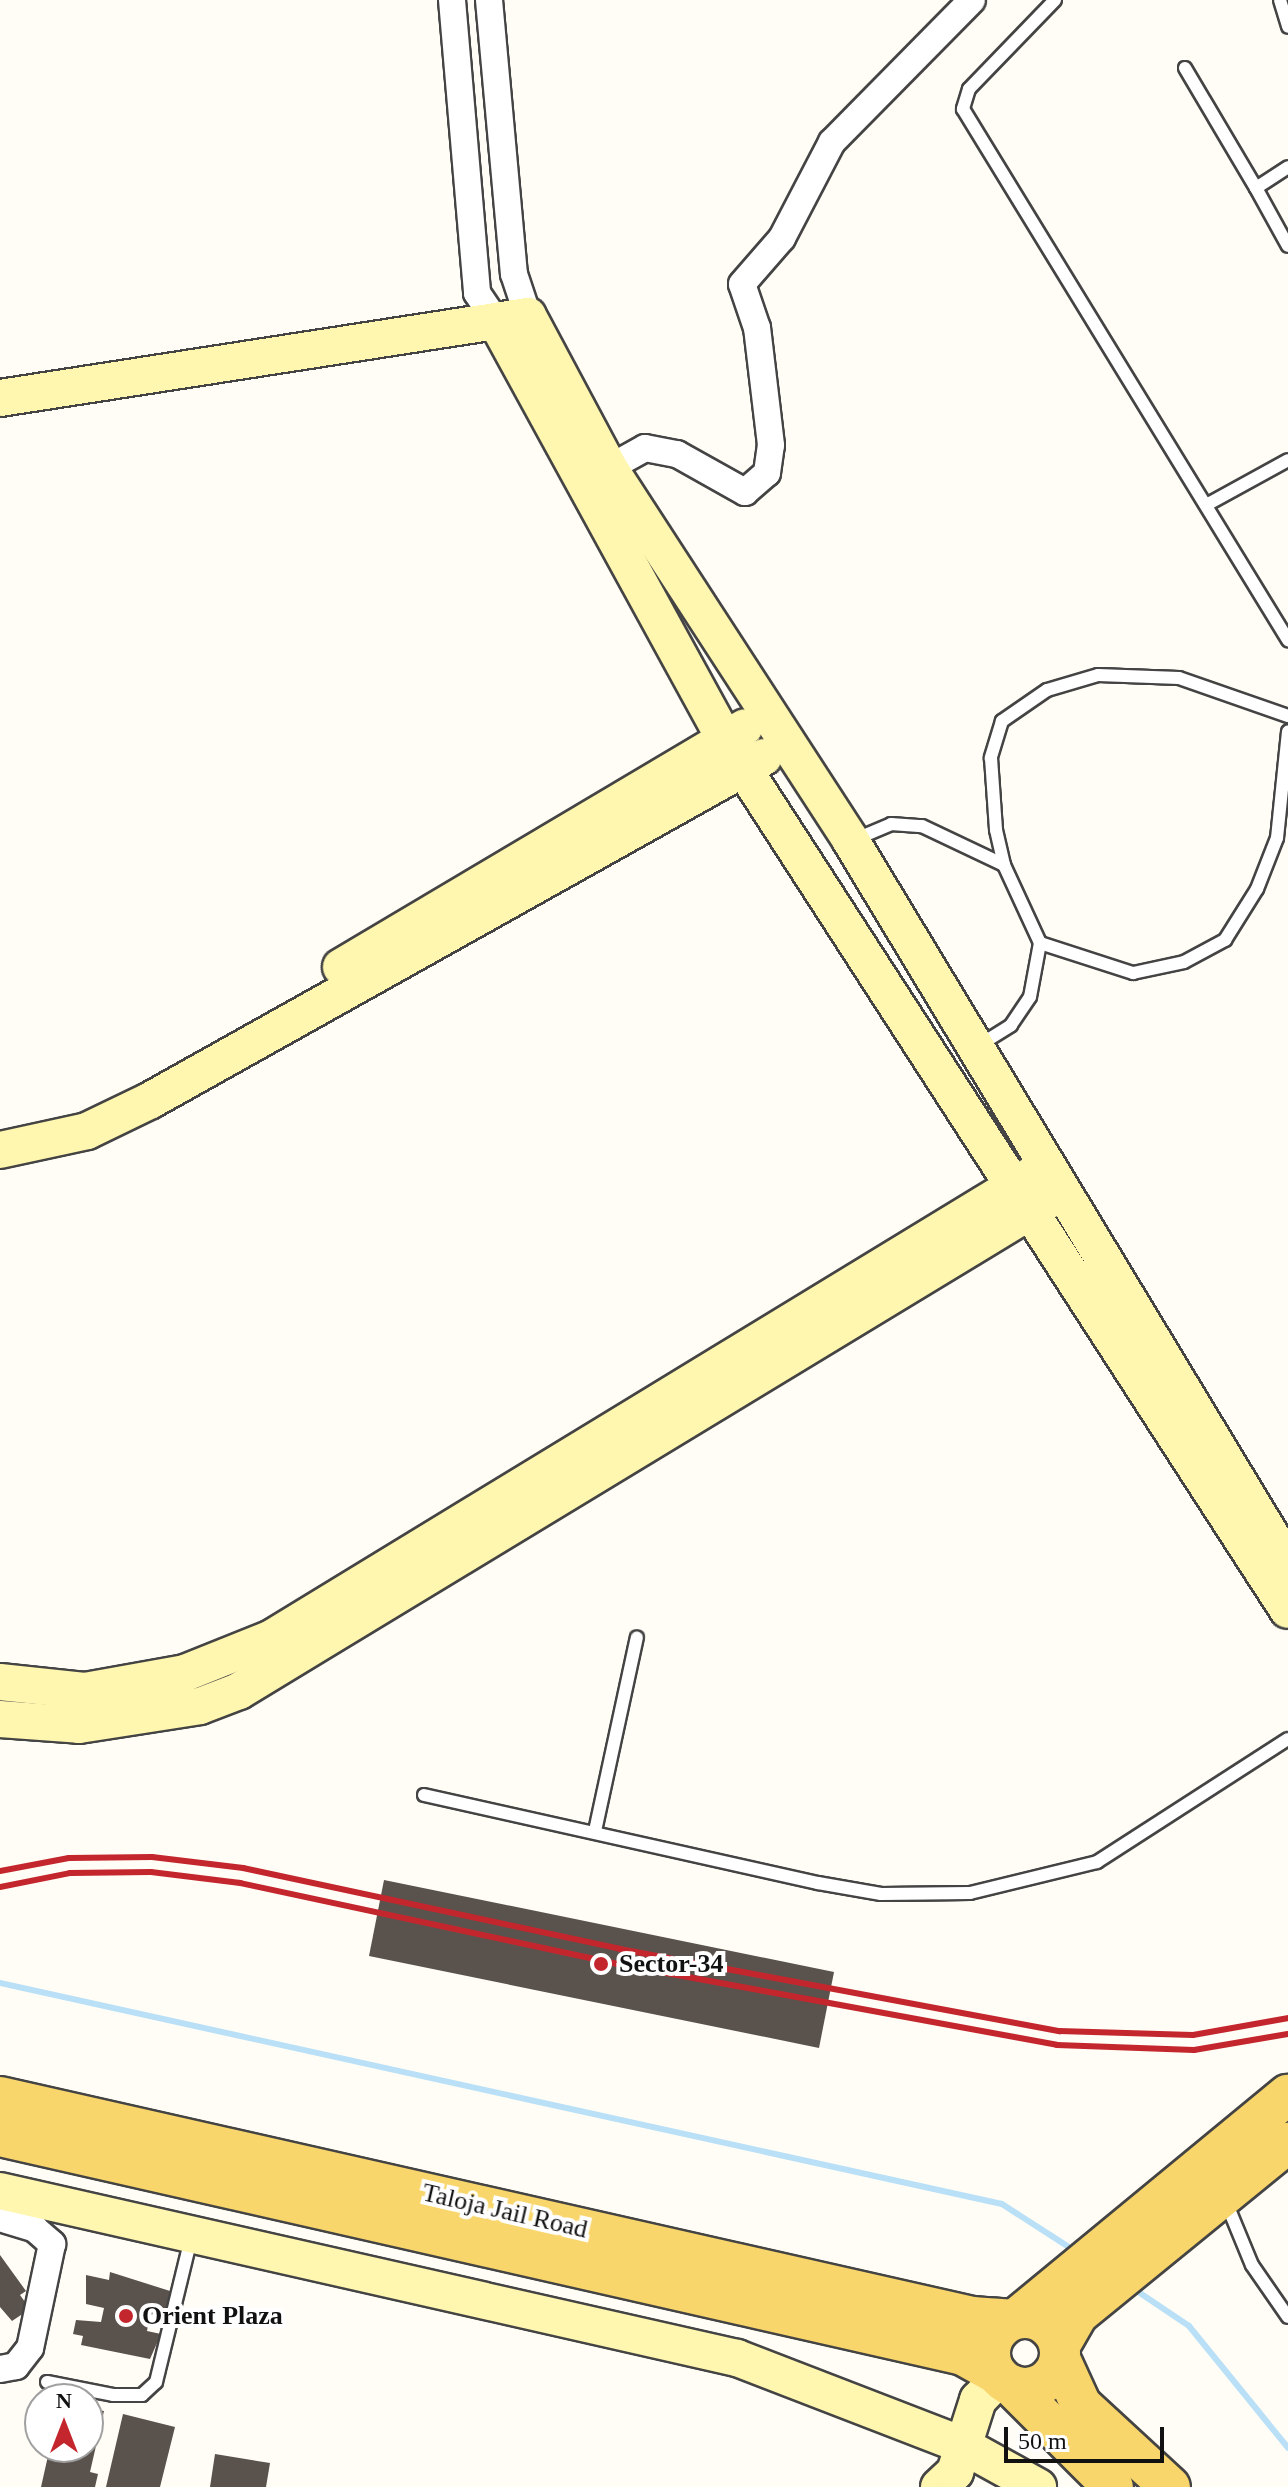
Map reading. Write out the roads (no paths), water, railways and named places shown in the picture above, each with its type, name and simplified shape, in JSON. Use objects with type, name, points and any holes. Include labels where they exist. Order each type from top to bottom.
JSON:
[{"type":"main road","points":[[1288,2095],[1014,2319],[990,2346],[1002,2379],[1038,2385],[1060,2352],[1078,2314],[1288,2143]]},
{"type":"main road","name":"Taloja Jail Road","points":[[0,2097],[972,2317],[1014,2319]]},
{"type":"main road","name":"Taloja Jail Road","points":[[0,2136],[963,2355],[1002,2379],[1113,2487]]},
{"type":"main road","points":[[1014,2319],[1044,2323],[1060,2352],[1081,2405],[1170,2487]]},
{"type":"street","points":[[452,0],[477,293],[512,320],[851,841],[978,1046],[1288,1564]]},
{"type":"street","points":[[489,0],[514,274],[512,320],[725,740],[1288,1610]]},
{"type":"street","points":[[609,468],[645,448],[677,454],[745,492],[767,473],[771,445],[757,328],[742,284],[782,238],[832,142],[972,0]]},
{"type":"street","points":[[0,398],[512,320]]},
{"type":"street","points":[[0,1127],[26,1126],[139,1084],[725,740],[776,729]]},
{"type":"street","points":[[0,1150],[87,1131],[151,1100],[745,771],[776,729]]},
{"type":"street","points":[[0,1682],[85,1691],[185,1673],[270,1639],[1013,1184],[1055,1178]]},
{"type":"street","points":[[0,1719],[79,1725],[200,1706],[239,1691],[1032,1214],[1055,1178]]},
{"type":"street","points":[[0,2191],[737,2358],[962,2445],[1038,2487]]},
{"type":"street","points":[[0,2218],[35,2229],[52,2244],[30,2348],[16,2366],[0,2369]]},
{"type":"street","points":[[939,2487],[955,2472],[978,2400],[1002,2379]]},
{"type":"lane","points":[[1055,0],[969,89],[963,109],[1208,504],[1288,640]]},
{"type":"lane","points":[[1280,0],[1288,27]]},
{"type":"lane","points":[[1185,68],[1288,246]]},
{"type":"lane","points":[[1256,188],[1288,167]]},
{"type":"lane","points":[[1208,504],[1288,460]]},
{"type":"lane","points":[[978,1046],[1011,1025],[1030,997],[1040,943],[1004,865],[991,758],[1002,721],[1047,690],[1098,675],[1179,678],[1288,716]]},
{"type":"lane","points":[[1040,943],[1133,973],[1184,962],[1225,940],[1257,889],[1277,838],[1288,732]]},
{"type":"lane","points":[[851,841],[891,824],[922,826],[1004,865]]},
{"type":"lane","points":[[595,1831],[637,1637]]},
{"type":"lane","points":[[424,1795],[881,1894],[970,1893],[1097,1862],[1288,1739]]},
{"type":"lane","points":[[1223,2196],[1252,2265],[1288,2317]]},
{"type":"lane","points":[[47,2382],[113,2395],[142,2395],[156,2382],[191,2235]]},
{"type":"waterway","points":[[0,1983],[1002,2204],[1075,2251]]},
{"type":"waterway","points":[[1131,2287],[1189,2326],[1288,2448]]},
{"type":"railway","points":[[0,1871],[69,1858],[152,1857],[243,1868],[620,1949],[1059,2031],[1193,2035],[1288,2018]]},
{"type":"railway","points":[[0,1887],[70,1873],[151,1872],[240,1883],[617,1964],[1057,2045],[1194,2050],[1288,2034]]},
{"type":"place","name":"Sector-34","points":[[601,1964]]},
{"type":"place","name":"Orient Plaza","points":[[126,2316]]}]
